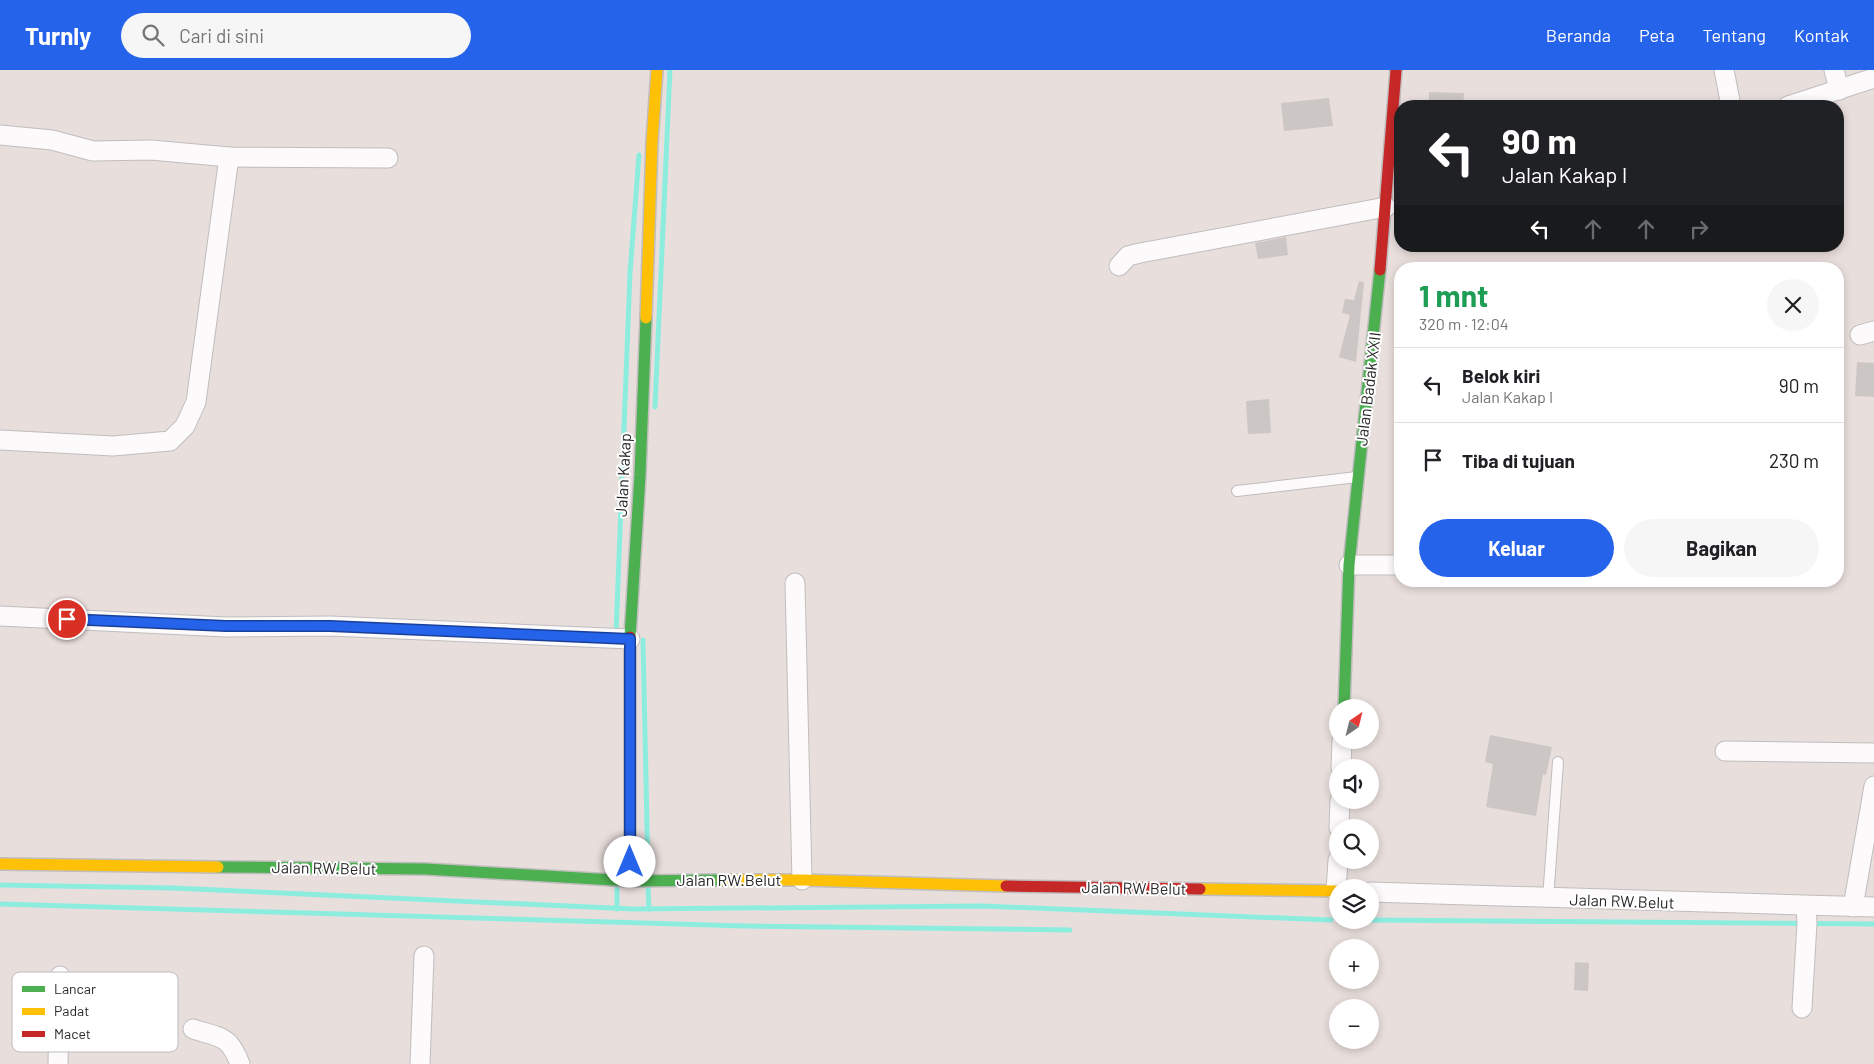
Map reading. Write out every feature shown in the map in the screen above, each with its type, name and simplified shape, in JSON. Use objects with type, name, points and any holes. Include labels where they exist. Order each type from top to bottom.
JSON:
[{"type":"street","name":"Jalan Kakap","points":[[630,881],[630,639],[640,457],[652,142],[657,70]]},
{"type":"street","name":"Jalan Badak XXII","points":[[1344,699],[1349,565],[1375,330],[1396,70]]},
{"type":"street","points":[[1724,70],[1730,100]]},
{"type":"street","points":[[1834,70],[1839,90]]},
{"type":"street","points":[[1807,100],[1874,78]]},
{"type":"street","points":[[0,135],[44,139],[93,151],[151,150],[229,157],[388,158]]},
{"type":"street","points":[[0,440],[113,446],[170,442],[185,426],[196,402],[229,157]]},
{"type":"street","points":[[1119,266],[1128,256],[1140,253],[1386,207]]},
{"type":"street","points":[[1349,565],[1394,565]]},
{"type":"street","points":[[795,583],[802,880]]},
{"type":"street","points":[[0,616],[226,626],[330,626],[630,639]]},
{"type":"street","points":[[1725,751],[1874,753]]},
{"type":"street","points":[[1853,907],[1874,786]]},
{"type":"street","name":"Jalan RW.Belut","points":[[0,864],[425,869],[630,881],[802,880],[987,886],[1329,891]]},
{"type":"street","name":"Jalan RW.Belut","points":[[1379,892],[1548,899],[1874,907]]},
{"type":"street","points":[[1802,1008],[1807,923],[1806,906]]},
{"type":"street","points":[[420,1064],[424,956]]},
{"type":"street","points":[[193,1029],[225,1039],[230,1043],[240,1064]]},
{"type":"lane","points":[[1238,491],[1358,477]]},
{"type":"lane","points":[[1548,899],[1558,762]]},
{"type":"building","points":[[1429,92],[1464,93],[1463,100],[1429,100]]},
{"type":"building","points":[[1329,98],[1333,126],[1284,131],[1281,103]]},
{"type":"building","points":[[1286,237],[1288,255],[1258,259],[1255,243]]},
{"type":"building","points":[[1359,281],[1364,282],[1356,362],[1339,357],[1350,315],[1342,313],[1345,299],[1354,300]]},
{"type":"building","points":[[1857,362],[1874,363],[1874,397],[1855,396]]},
{"type":"building","points":[[1269,399],[1271,433],[1248,434],[1246,401]]},
{"type":"building","points":[[1490,735],[1552,747],[1546,775],[1543,774],[1536,816],[1486,807],[1493,764],[1485,762]]},
{"type":"building","points":[[1575,962],[1589,963],[1588,991],[1574,990]]},
{"type":"waterway","points":[[655,407],[670,70]]},
{"type":"waterway","points":[[616,634],[630,273],[639,155]]},
{"type":"waterway","points":[[643,640],[648,874]]},
{"type":"waterway","points":[[0,885],[172,888],[633,909],[982,906],[1329,920]]},
{"type":"waterway","points":[[617,887],[617,909]]},
{"type":"waterway","points":[[648,887],[649,909]]},
{"type":"waterway","points":[[0,904],[744,926],[1070,930]]},
{"type":"waterway","points":[[1379,920],[1874,924]]},
{"type":"traffic: fast","points":[[1344,699],[1349,565],[1380,270]]},
{"type":"traffic: fast","points":[[630,637],[640,475],[646,318]]},
{"type":"traffic: fast","points":[[218,867],[425,869],[630,881],[722,880]]},
{"type":"traffic: slow","points":[[646,318],[652,142],[657,70]]},
{"type":"traffic: slow","points":[[0,864],[218,867]]},
{"type":"traffic: slow","points":[[722,880],[802,880],[1006,886]]},
{"type":"traffic: slow","points":[[1200,889],[1329,891]]},
{"type":"traffic: jam","points":[[1380,270],[1396,70]]},
{"type":"traffic: jam","points":[[630,637],[630,881]]},
{"type":"traffic: jam","points":[[1006,886],[1200,889]]},
{"type":"route","points":[[67,619],[226,626],[330,626],[630,639],[630,862]]}]
